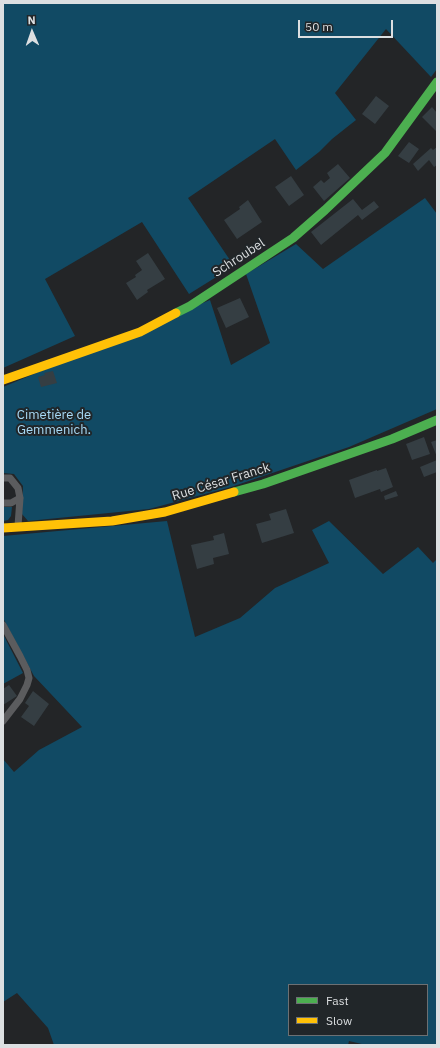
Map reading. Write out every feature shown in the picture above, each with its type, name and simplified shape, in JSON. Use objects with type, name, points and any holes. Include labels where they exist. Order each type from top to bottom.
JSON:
[{"type":"street","name":"Schroubel","points":[[3,380],[140,332],[190,306],[293,238],[385,153],[437,82]]},
{"type":"street","name":"Rue César Franck","points":[[3,528],[112,521],[165,512],[206,501],[319,465],[437,420]]},
{"type":"lane","points":[[3,478],[10,478],[18,488],[20,498],[18,528]]},
{"type":"lane","points":[[3,503],[11,503],[20,498]]},
{"type":"lane","points":[[3,625],[27,670],[29,678],[20,699],[3,721]]},
{"type":"green space","points":[[3,3],[437,3],[437,69],[431,77],[386,29],[335,93],[356,120],[332,139],[319,152],[296,170],[275,139],[188,198],[234,266],[189,294],[142,222],[45,279],[75,336],[3,368]]},
{"type":"green space","name":"Cimetière de Gemmenich.","points":[[425,198],[437,214],[437,409],[349,447],[231,487],[149,509],[28,521],[22,514],[23,486],[14,474],[3,473],[3,387],[210,300],[231,365],[270,343],[246,274],[296,244],[323,269]]},
{"type":"green space","points":[[3,507],[12,507],[11,516],[8,520],[3,521]]},
{"type":"green space","points":[[167,521],[195,637],[240,618],[275,588],[329,563],[312,530],[329,521],[383,574],[418,547],[433,563],[437,559],[437,1045],[366,1045],[349,1041],[348,1045],[54,1045],[48,1028],[17,993],[3,1002],[3,759],[14,772],[39,750],[82,727],[34,676],[3,618],[3,536]]},
{"type":"green space","points":[[3,634],[23,673],[3,684]]},
{"type":"building","points":[[376,96],[389,106],[375,124],[362,114]]},
{"type":"building","points":[[432,107],[437,113],[437,132],[422,117]]},
{"type":"building","points":[[409,142],[419,149],[409,163],[398,156]]},
{"type":"building","points":[[437,147],[437,165],[434,167],[429,160],[418,171],[413,164],[431,148],[433,150]]},
{"type":"building","points":[[338,164],[350,178],[324,201],[313,187],[321,180],[324,183],[330,178],[327,173]]},
{"type":"building","points":[[291,176],[304,195],[289,206],[275,187]]},
{"type":"building","points":[[353,199],[362,210],[374,201],[379,207],[362,220],[358,215],[321,245],[311,232]]},
{"type":"building","points":[[248,200],[262,222],[237,239],[224,220],[240,209],[239,207]]},
{"type":"building","points":[[148,253],[165,279],[147,290],[148,292],[137,300],[126,283],[136,277],[135,275],[142,270],[136,261]]},
{"type":"building","points":[[240,298],[249,317],[226,328],[217,308]]},
{"type":"building","points":[[53,371],[57,383],[41,387],[38,377],[45,375],[44,373]]},
{"type":"building","points":[[424,437],[430,454],[412,460],[406,444]]},
{"type":"building","points":[[437,440],[437,457],[431,442]]},
{"type":"building","points":[[437,460],[437,472],[424,477],[420,467]]},
{"type":"building","points":[[386,468],[393,487],[381,492],[380,489],[355,498],[349,480]]},
{"type":"building","points":[[396,491],[398,496],[385,500],[384,496]]},
{"type":"building","points":[[286,509],[294,533],[262,543],[256,524],[271,520],[269,514]]},
{"type":"building","points":[[224,533],[229,554],[213,558],[214,564],[197,569],[191,545],[214,540],[213,536]]},
{"type":"building","points":[[9,685],[17,696],[3,705],[3,689]]},
{"type":"building","points":[[33,691],[49,704],[34,726],[21,717],[29,706],[25,703]]},
{"type":"traffic: fast","points":[[176,313],[190,306],[293,238],[325,210],[385,153],[437,82]]},
{"type":"traffic: fast","points":[[234,492],[263,484],[392,439],[437,420]]},
{"type":"traffic: slow","points":[[3,380],[140,332],[176,313]]},
{"type":"traffic: slow","points":[[3,528],[112,521],[165,512],[234,492]]}]
